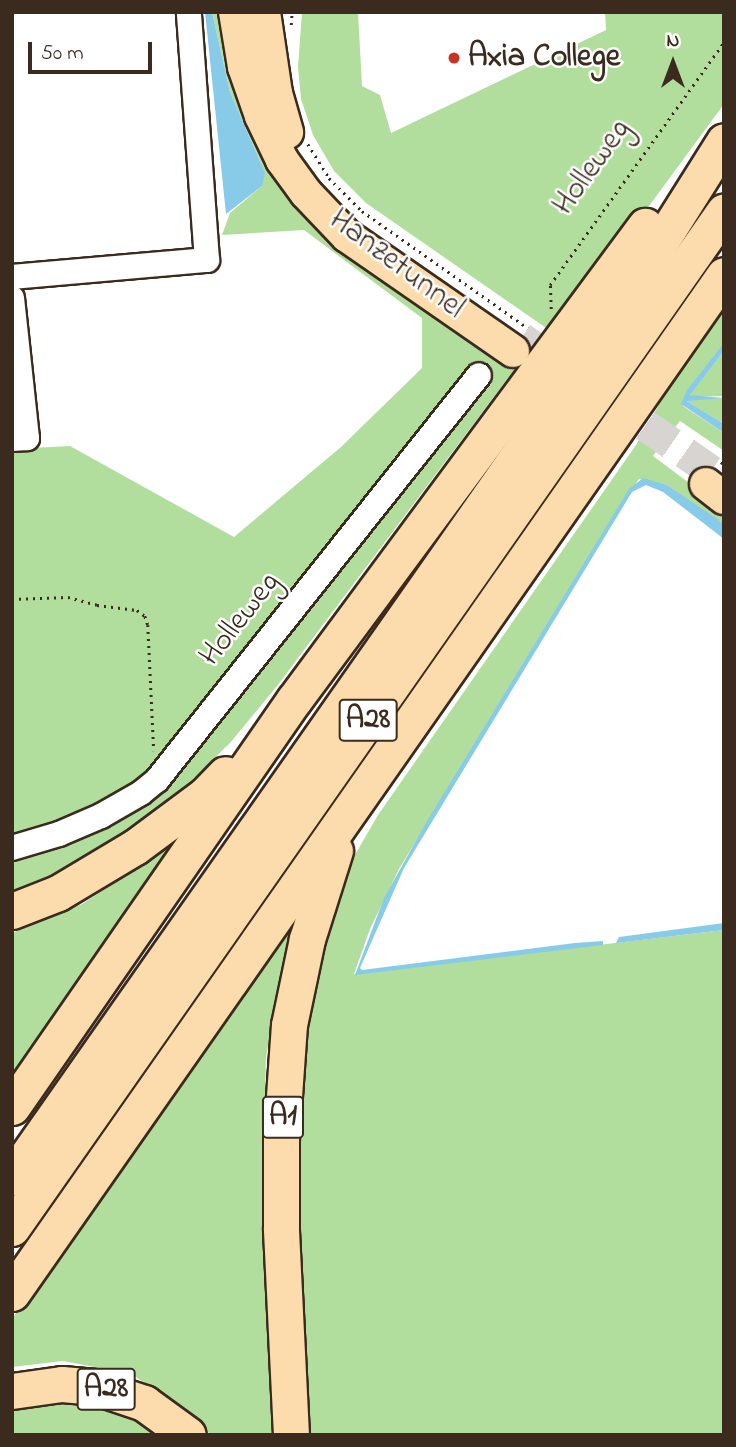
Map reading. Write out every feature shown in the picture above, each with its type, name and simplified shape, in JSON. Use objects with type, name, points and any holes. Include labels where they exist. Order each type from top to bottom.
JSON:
[{"type":"highway","name":"A28","points":[[12,1177],[596,346],[689,193],[724,141]]},
{"type":"highway","name":"A28","points":[[12,1107],[294,700],[662,202],[689,193]]},
{"type":"highway","name":"A28","points":[[12,1228],[724,211]]},
{"type":"highway","name":"A28","points":[[12,1293],[724,275]]},
{"type":"highway","name":"A28","points":[[12,911],[69,887],[135,847],[195,802],[294,700]]},
{"type":"highway","name":"A1","points":[[291,1435],[281,1228],[281,1139],[289,1025],[307,939],[330,863],[351,808]]},
{"type":"highway","name":"A28","points":[[12,1391],[62,1384],[96,1387],[144,1403],[188,1435]]},
{"type":"main road","name":"Hanzetunnel","points":[[235,12],[244,67],[261,116],[282,160],[306,193],[347,236],[521,339]]},
{"type":"main road","name":"Hanzetunnel","points":[[264,12],[280,111],[294,148],[320,187],[374,236],[521,339]]},
{"type":"street","points":[[12,277],[207,260],[189,12]]},
{"type":"street","points":[[12,298],[27,438],[12,439]]},
{"type":"street","name":"Holleweg","points":[[12,848],[59,834],[101,816],[141,793],[170,765],[479,375]]},
{"type":"path","points":[[291,28],[292,12]]},
{"type":"path","name":"Holleweg","points":[[547,317],[551,310],[550,285],[724,43]]},
{"type":"path","points":[[304,135],[329,178],[362,212],[521,339]]},
{"type":"path","points":[[12,599],[68,597],[97,605],[137,610],[145,616],[148,625],[153,750],[170,765]]},
{"type":"green space","points":[[212,12],[226,12],[273,151],[498,351],[521,366],[508,378],[277,686],[230,743],[158,813],[113,848],[12,895],[12,853],[148,781],[12,843],[12,449],[70,446],[234,537],[341,447],[422,368],[422,318],[304,230],[222,235],[230,213],[262,186],[261,164],[230,92]]},
{"type":"green space","points":[[302,12],[358,12],[362,86],[380,95],[391,133],[606,30],[605,12],[724,12],[724,104],[638,221],[549,330],[366,203],[334,171],[313,135],[301,99],[298,67]]},
{"type":"green space","points":[[724,302],[724,343],[683,406],[724,433],[724,451],[680,421],[653,456],[724,509],[724,525],[667,485],[639,479],[604,531],[399,869],[370,929],[354,974],[724,930],[724,1435],[305,1435],[299,1323],[295,1125],[311,975],[345,872],[378,815],[636,445],[681,366]]},
{"type":"green space","points":[[724,351],[724,396],[691,397],[691,393]]},
{"type":"green space","points":[[724,398],[724,424],[687,401],[693,399]]},
{"type":"green space","points":[[173,845],[12,1078],[12,933],[82,904]]},
{"type":"green space","points":[[297,911],[285,952],[266,1057],[262,1228],[274,1435],[211,1435],[185,1409],[131,1374],[63,1361],[12,1367],[12,1319]]},
{"type":"green space","points":[[41,1399],[102,1402],[168,1435],[12,1435],[12,1405]]},
{"type":"water","points":[[205,12],[212,12],[230,92],[265,173],[262,186],[226,214]]},
{"type":"water","points":[[724,343],[724,351],[690,395],[724,398],[687,401],[724,424],[724,433],[681,404],[687,390]]},
{"type":"water","points":[[643,478],[667,485],[716,518],[724,525],[724,539],[663,492],[646,485],[632,492],[404,868],[360,968],[362,970],[575,943],[603,941],[603,945],[355,975],[384,898],[427,821],[629,489]]},
{"type":"water","points":[[724,923],[724,930],[616,943],[619,937]]},
{"type":"tunnel","points":[[521,338],[569,372]]},
{"type":"tunnel","points":[[606,398],[714,473]]},
{"type":"place","name":"Axia College","points":[[454,58]]}]
